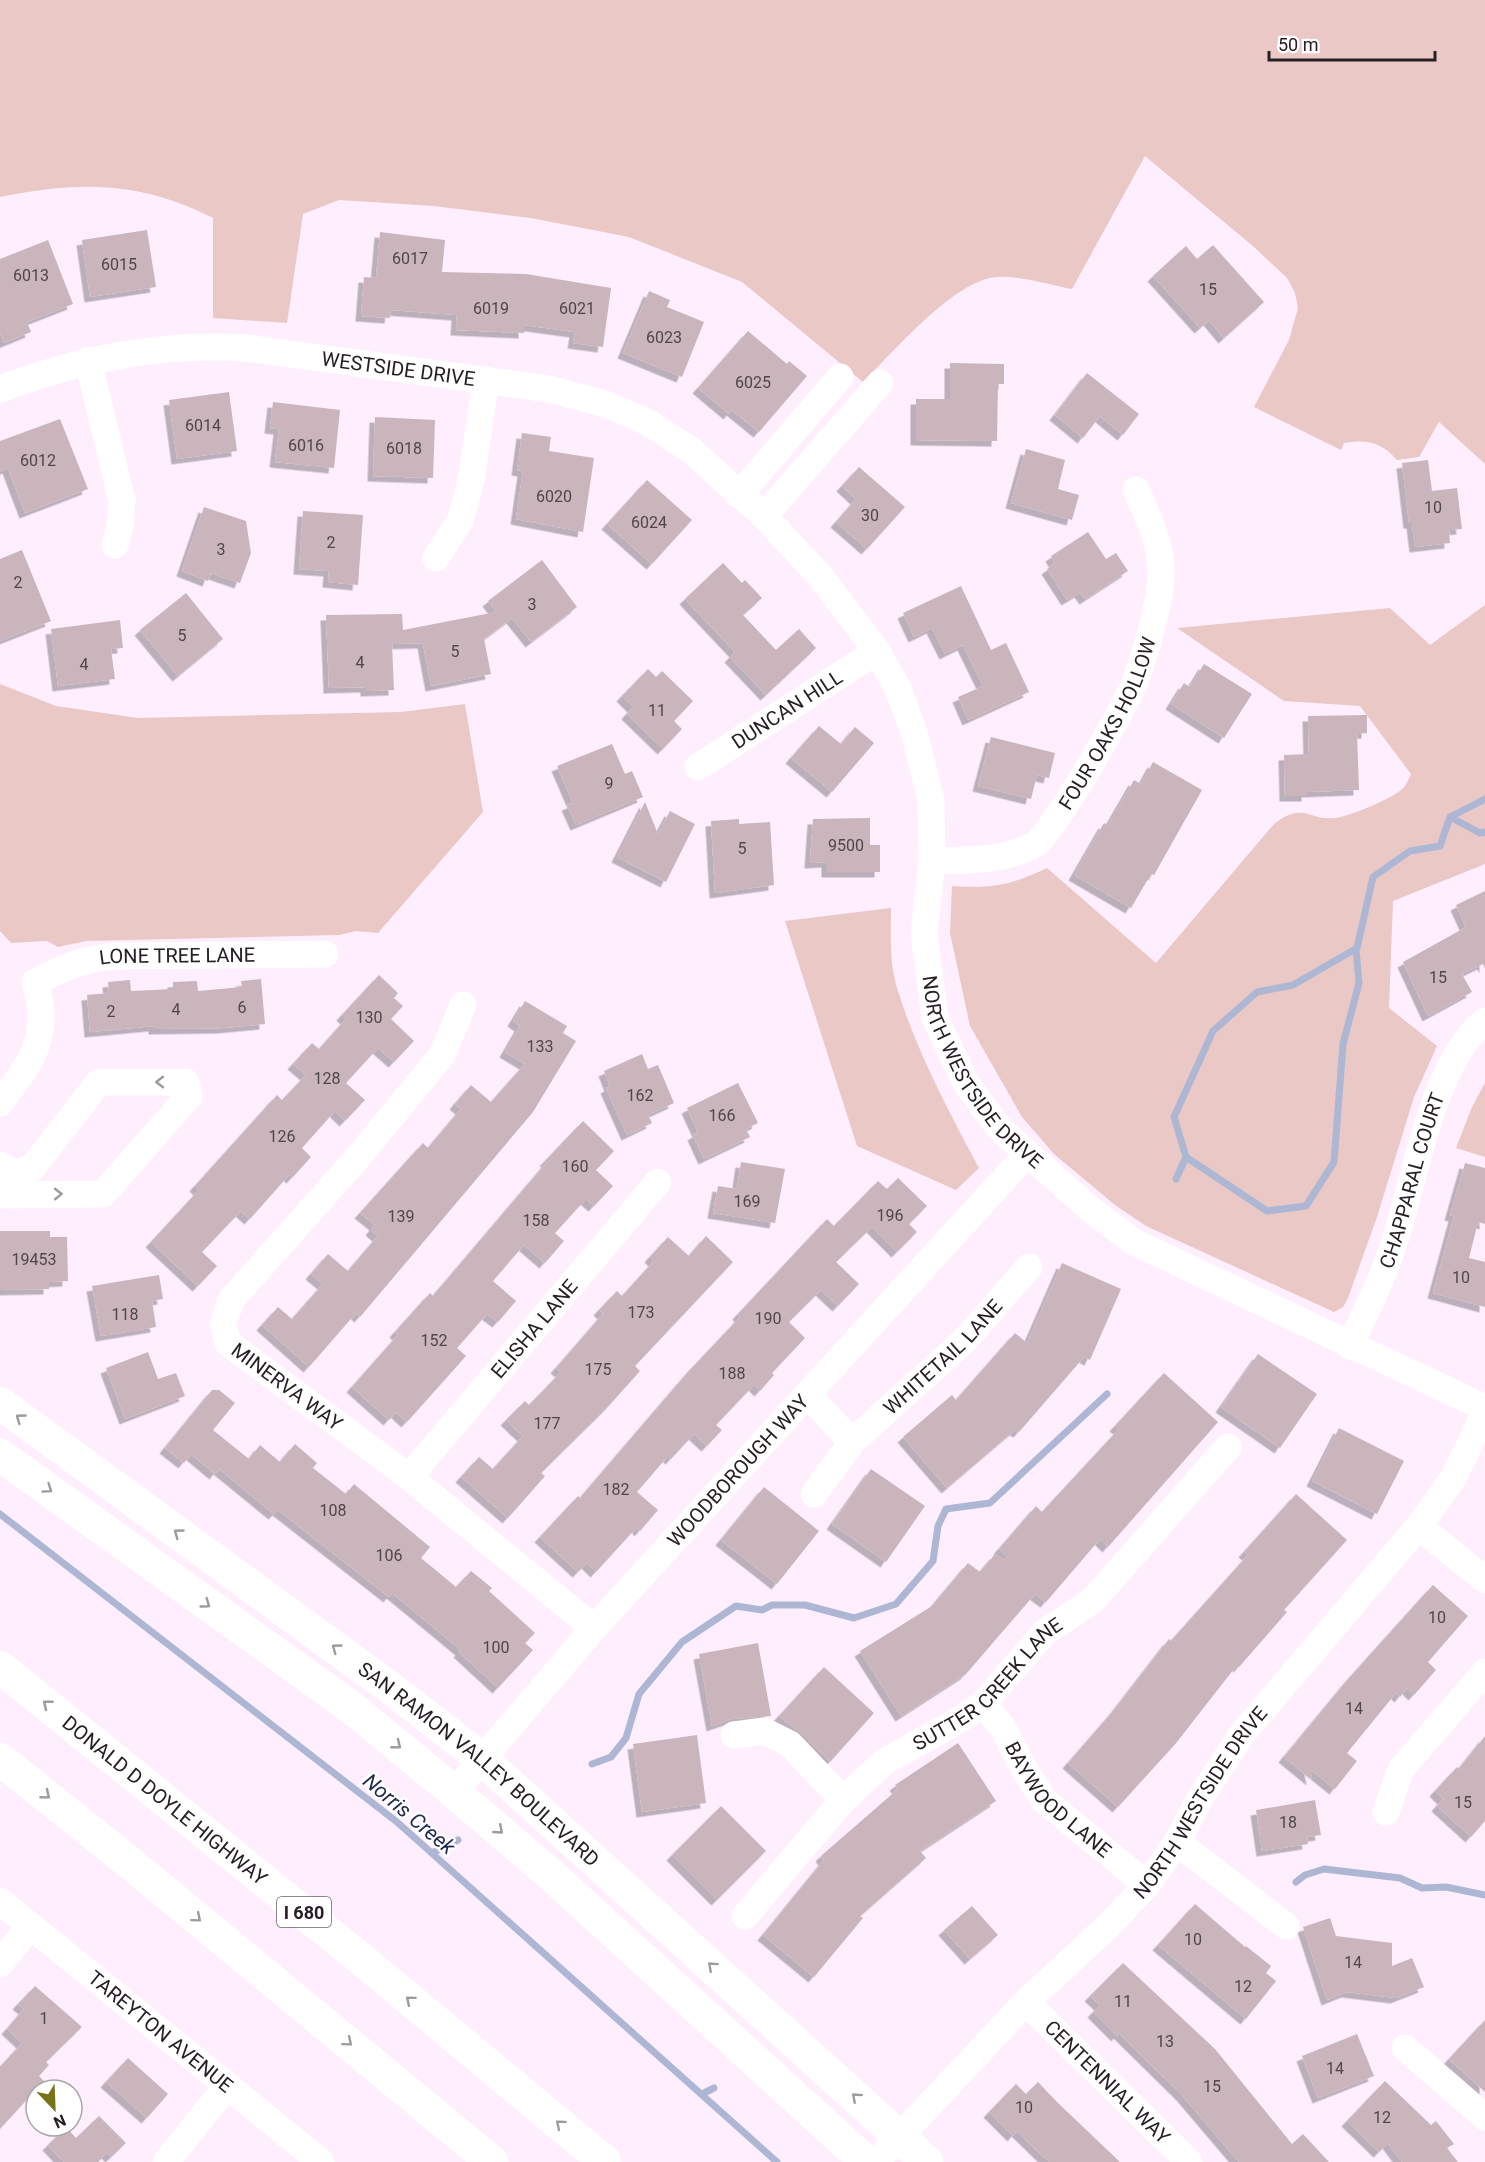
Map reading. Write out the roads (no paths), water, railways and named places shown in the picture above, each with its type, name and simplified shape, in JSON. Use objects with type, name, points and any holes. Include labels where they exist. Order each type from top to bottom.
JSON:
[{"type":"main road","name":"SAN RAMON VALLEY BOULEVARD","points":[[0,1403],[384,1683],[482,1759],[927,2162]]},
{"type":"main road","name":"SAN RAMON VALLEY BOULEVARD","points":[[0,1455],[352,1708],[549,1873],[866,2162]]},
{"type":"main road","name":"DONALD D DOYLE HIGHWAY","points":[[0,1667],[255,1872],[605,2162]]},
{"type":"main road","points":[[0,1759],[130,1863],[492,2162]]},
{"type":"street","name":"WESTSIDE DRIVE","points":[[0,389],[88,360],[167,347],[201,345],[314,355],[549,389],[627,411],[692,451],[764,516]]},
{"type":"street","points":[[88,360],[122,501],[120,527],[115,545]]},
{"type":"street","points":[[739,495],[840,377]]},
{"type":"street","points":[[436,558],[461,519],[471,480],[486,380]]},
{"type":"street","points":[[764,516],[880,383]]},
{"type":"street","name":"FOUR OAKS HOLLOW","points":[[932,861],[1003,858],[1036,843],[1067,804],[1126,699],[1135,681],[1152,624],[1161,573],[1155,532],[1136,490]]},
{"type":"street","name":"NORTH WESTSIDE DRIVE","points":[[764,516],[820,576],[877,651],[898,689],[914,732],[931,800],[932,861],[924,934],[935,1018],[966,1083],[999,1128],[1090,1209],[1134,1242],[1257,1298],[1350,1346],[1485,1410],[1454,1477],[1419,1526],[1242,1734],[1199,1800],[1177,1842],[1147,1885],[1108,1926],[1026,2002],[876,2162]]},
{"type":"street","name":"DUNCAN HILL","points":[[698,767],[877,651]]},
{"type":"street","name":"LONE TREE LANE","points":[[0,1103],[26,1069],[40,1042],[43,1019],[34,982],[72,963],[92,957],[325,954]]},
{"type":"street","name":"MINERVA WAY","points":[[463,1005],[442,1055],[359,1156],[231,1300],[223,1324],[228,1343],[409,1477],[594,1628]]},
{"type":"street","name":"CHAPPARAL COURT","points":[[1350,1346],[1380,1282],[1395,1241],[1436,1101],[1462,1047],[1485,1021]]},
{"type":"street","points":[[0,1165],[13,1173],[32,1168],[99,1082],[186,1082],[189,1096],[103,1194],[4,1195],[0,1192]]},
{"type":"street","name":"WOODBOROUGH WAY","points":[[454,1792],[594,1628],[1027,1154]]},
{"type":"street","name":"ELISHA LANE","points":[[409,1477],[658,1182]]},
{"type":"street","name":"WHITETAIL LANE","points":[[814,1494],[852,1442],[965,1340],[1029,1267]]},
{"type":"street","points":[[808,1395],[852,1442]]},
{"type":"street","name":"SUTTER CREEK LANE","points":[[745,1916],[843,1800],[884,1762],[983,1704],[1044,1633],[1093,1600],[1228,1448]]},
{"type":"street","points":[[1419,1526],[1485,1580]]},
{"type":"street","points":[[1386,1812],[1401,1769],[1485,1672]]},
{"type":"street","name":"BAYWOOD LANE","points":[[983,1704],[1004,1728],[1023,1767],[1044,1800],[1147,1885]]},
{"type":"street","points":[[734,1735],[764,1731],[790,1744],[843,1800]]},
{"type":"street","points":[[1177,1842],[1286,1926]]},
{"type":"street","name":"TAREYTON AVENUE","points":[[0,1901],[321,2162]]},
{"type":"street","points":[[0,1964],[30,1926]]},
{"type":"street","name":"CENTENNIAL WAY","points":[[1026,2002],[1189,2162]]},
{"type":"street","points":[[1406,2048],[1485,2118]]},
{"type":"street","points":[[166,2162],[228,2085]]},
{"type":"waterway","points":[[1176,1179],[1186,1157],[1174,1117],[1213,1031],[1257,992],[1293,985],[1357,948],[1373,877],[1410,851],[1440,846],[1450,817],[1485,799]]},
{"type":"waterway","points":[[1450,817],[1480,833],[1485,832]]},
{"type":"waterway","points":[[1186,1157],[1267,1211],[1306,1206],[1334,1162],[1343,1044],[1359,983],[1356,949]]},
{"type":"waterway","points":[[592,1764],[611,1757],[626,1738],[639,1694],[682,1642],[736,1606],[762,1610],[772,1605],[805,1605],[854,1618],[896,1604],[933,1561],[938,1526],[946,1509],[990,1503],[1107,1394]]},
{"type":"waterway","name":"Norris Creek","points":[[0,1514],[397,1822],[777,2162]]},
{"type":"waterway","points":[[432,1853],[458,1840]]},
{"type":"waterway","points":[[1296,1882],[1305,1875],[1324,1869],[1400,1878],[1422,1888],[1446,1887],[1485,1895]]},
{"type":"waterway","points":[[702,2094],[714,2088]]}]
